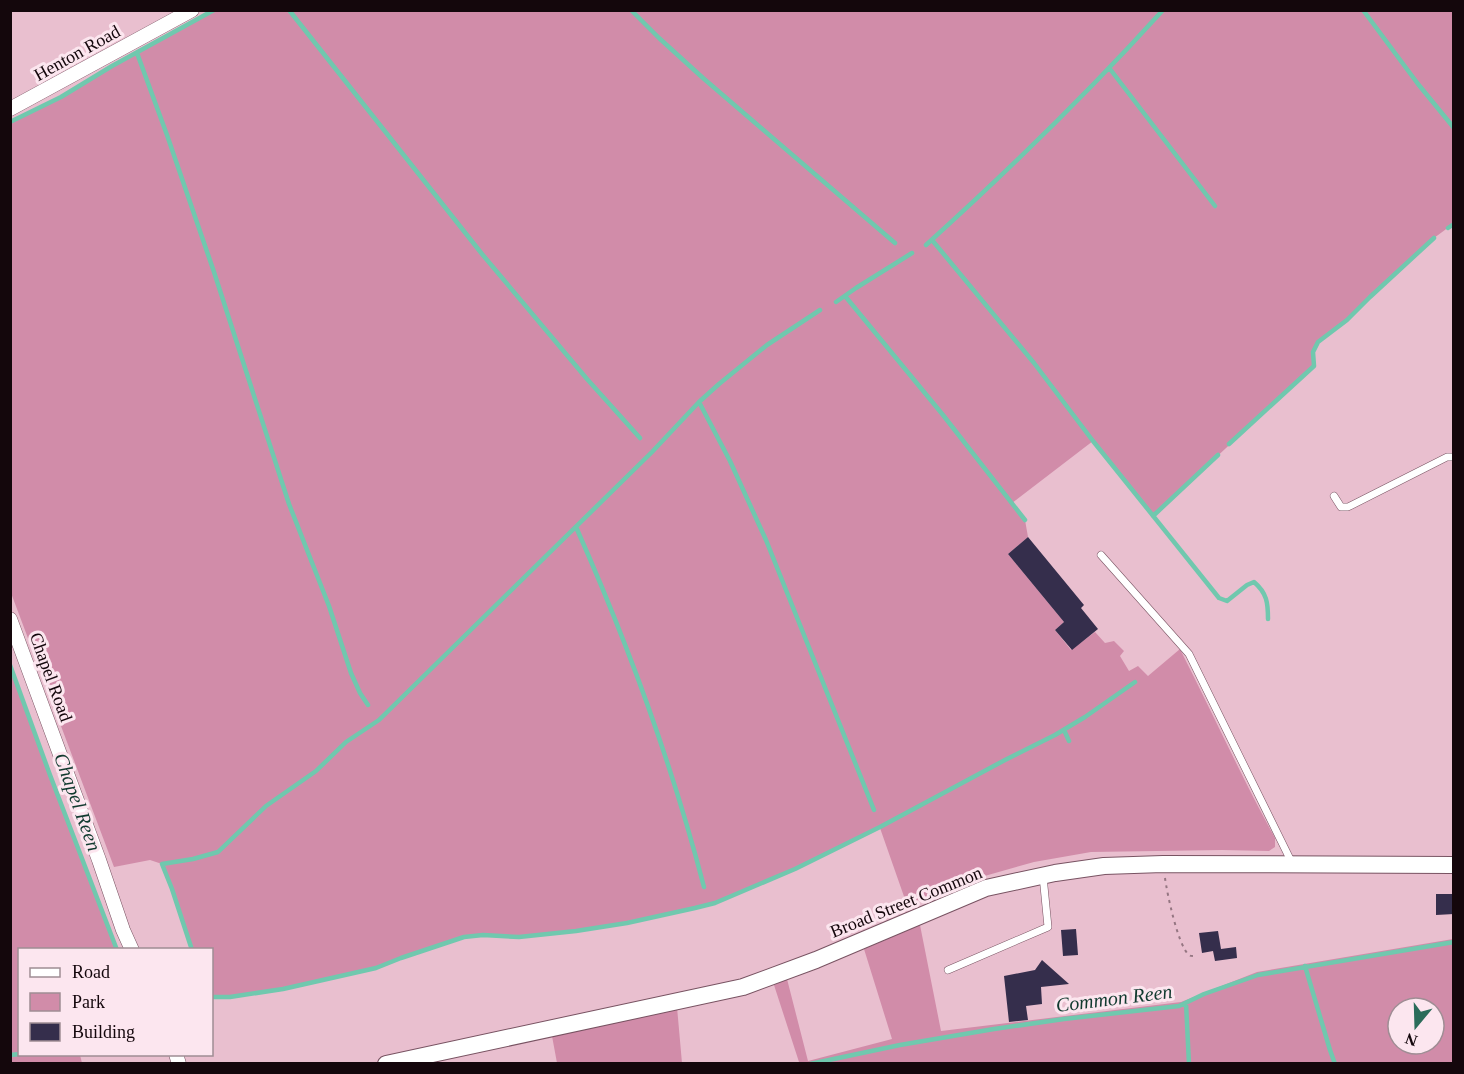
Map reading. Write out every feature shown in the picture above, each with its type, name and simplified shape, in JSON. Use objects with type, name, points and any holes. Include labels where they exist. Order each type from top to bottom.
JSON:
[{"type":"street","name":"Henton Road","points":[[10,110],[192,10]]},
{"type":"street","name":"Chapel Road","points":[[10,619],[131,948]]},
{"type":"street","name":"Broad Street Common","points":[[386,1064],[743,987],[816,960],[986,888],[1043,875],[1104,866],[1163,864],[1454,865]]},
{"type":"lane","points":[[1334,496],[1341,507],[1348,507],[1447,457],[1454,457]]},
{"type":"lane","points":[[1101,555],[1189,654],[1293,865]]},
{"type":"lane","points":[[948,970],[1047,927],[1043,875]]},
{"type":"path","points":[[1163,864],[1178,932],[1184,947],[1189,955],[1193,956]]},
{"type":"green space","points":[[214,11],[1453,11],[1453,224],[1434,238],[1347,320],[1318,342],[1313,352],[1314,366],[1153,516],[1093,441],[1012,503],[1025,520],[1028,537],[1008,554],[1064,622],[1055,630],[1071,650],[1095,632],[1105,643],[1114,641],[1124,651],[1120,656],[1129,671],[1138,666],[1148,676],[1180,649],[1275,838],[1275,847],[1269,851],[1091,852],[1034,862],[953,885],[907,905],[880,828],[715,903],[576,931],[519,937],[483,935],[464,937],[376,968],[283,989],[230,997],[213,997],[213,948],[192,948],[162,864],[150,860],[114,867],[11,593],[10,122],[61,97],[112,66]]},
{"type":"green space","points":[[10,665],[117,948],[18,948],[18,1056],[80,1056],[82,1063],[11,1063]]},
{"type":"green space","points":[[920,925],[941,1031],[1181,1002],[1257,972],[1453,939],[1453,1063],[794,1063],[799,1062],[774,985],[787,979],[808,1061],[892,1039],[864,949]]},
{"type":"green space","points":[[677,1007],[682,1063],[557,1063],[552,1036]]},
{"type":"building","points":[[1028,537],[1084,605],[1081,608],[1098,629],[1072,650],[1055,630],[1064,622],[1008,554]]},
{"type":"building","points":[[1436,894],[1454,894],[1454,914],[1436,915]]},
{"type":"building","points":[[1076,929],[1078,955],[1063,956],[1061,930]]},
{"type":"building","points":[[1218,931],[1221,949],[1236,947],[1237,958],[1215,961],[1213,951],[1202,953],[1199,933]]},
{"type":"building","points":[[1042,960],[1069,984],[1041,987],[1042,1004],[1026,1006],[1028,1020],[1009,1022],[1004,976],[1035,970]]},
{"type":"waterway","points":[[10,122],[61,97],[214,10]]},
{"type":"waterway","points":[[289,10],[482,254],[640,438]]},
{"type":"waterway","points":[[631,10],[703,78],[895,243]]},
{"type":"waterway","points":[[926,245],[1048,130],[1163,10]]},
{"type":"waterway","points":[[1363,10],[1454,128]]},
{"type":"waterway","points":[[137,53],[214,272],[289,504],[329,606],[351,673],[368,705]]},
{"type":"waterway","points":[[1110,69],[1215,206]]},
{"type":"waterway","points":[[1448,228],[1454,224]]},
{"type":"waterway","points":[[1229,444],[1314,366],[1313,352],[1318,342],[1347,320],[1434,238]]},
{"type":"waterway","points":[[932,240],[1034,363],[1093,441],[1219,598],[1227,601],[1254,582],[1262,590],[1266,599],[1268,619]]},
{"type":"waterway","points":[[836,302],[912,253]]},
{"type":"waterway","points":[[845,296],[943,415],[1025,520]]},
{"type":"waterway","points":[[191,948],[162,864],[218,852],[266,806],[316,771],[346,742],[379,720],[652,452],[699,402],[767,345],[820,310]]},
{"type":"waterway","points":[[699,402],[730,461],[766,540],[874,810]]},
{"type":"waterway","points":[[1153,516],[1218,455]]},
{"type":"waterway","points":[[576,527],[648,705],[678,795],[704,887]]},
{"type":"waterway","name":"Chapel Reen","points":[[10,665],[116,948]]},
{"type":"waterway","points":[[213,997],[230,997],[283,989],[376,968],[464,937],[483,935],[519,937],[576,931],[627,923],[715,903],[795,869],[1055,735],[1135,682]]},
{"type":"waterway","points":[[1064,730],[1069,741]]},
{"type":"waterway","name":"Common Reen","points":[[810,1064],[900,1045],[994,1029],[1179,1006],[1204,994],[1258,975],[1454,942]]},
{"type":"waterway","points":[[1305,966],[1335,1064]]},
{"type":"waterway","points":[[1186,1003],[1189,1064]]},
{"type":"waterway","name":"Chapel Reen","points":[[10,1055],[18,1054]]}]
